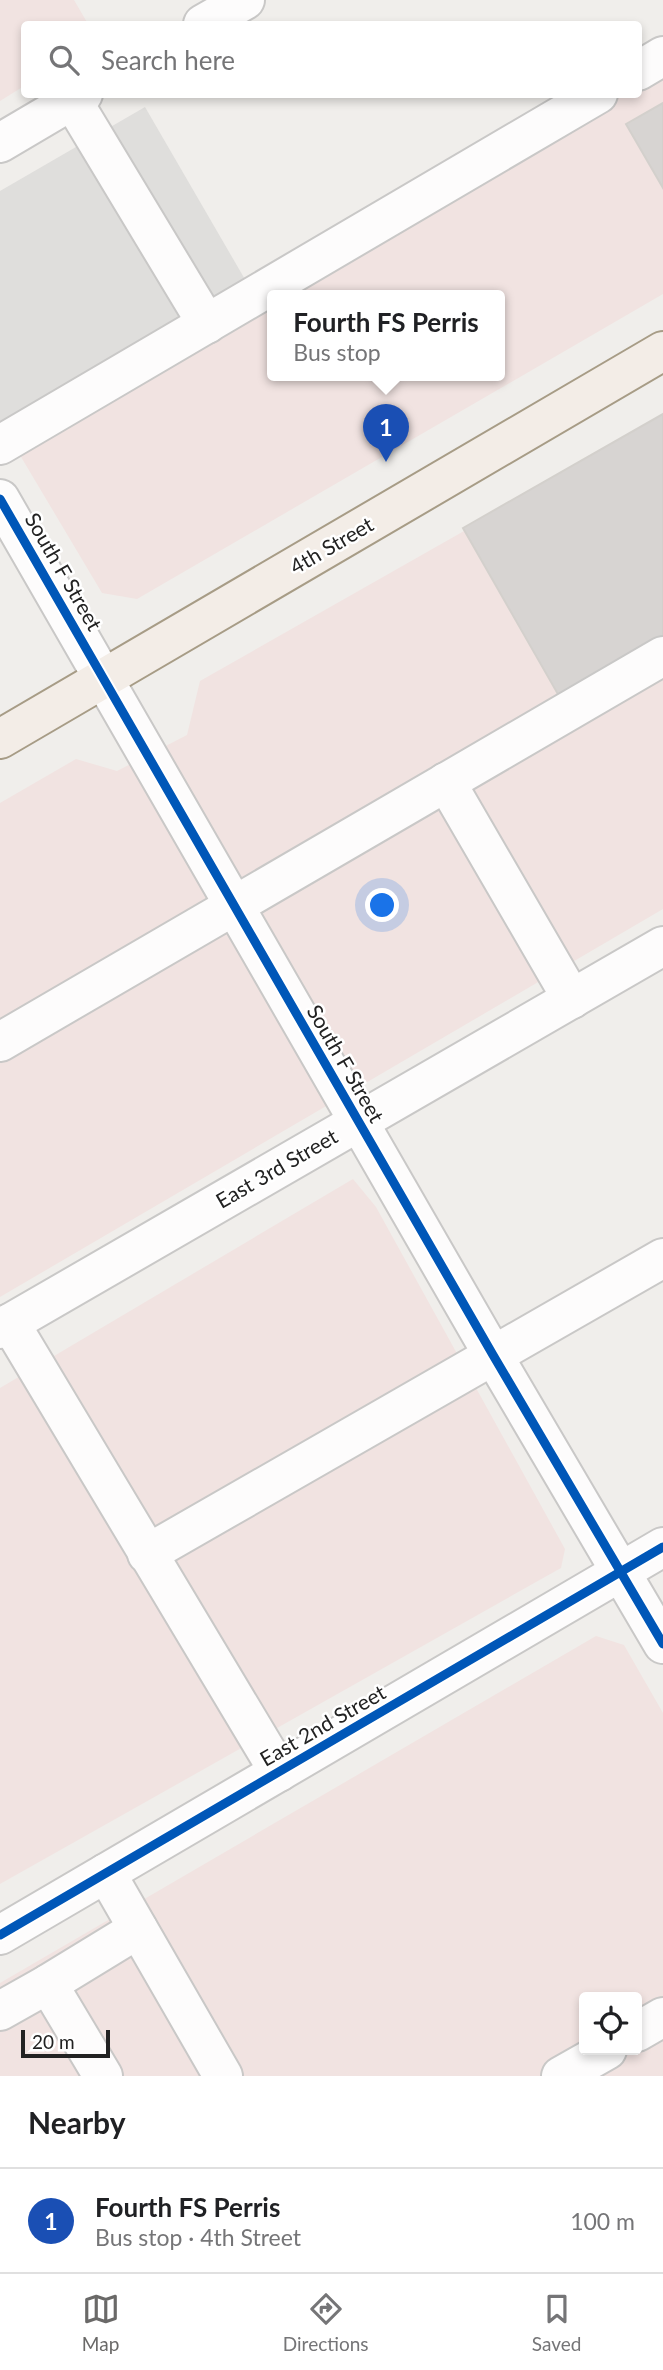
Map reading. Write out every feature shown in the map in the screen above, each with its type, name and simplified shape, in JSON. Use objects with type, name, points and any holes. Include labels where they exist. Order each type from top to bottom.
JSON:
[{"type":"main road","name":"4th Street","points":[[0,739],[663,351]]},
{"type":"street","points":[[208,21],[245,0]]},
{"type":"street","points":[[642,69],[663,56]]},
{"type":"street","points":[[0,143],[75,98]]},
{"type":"street","points":[[78,98],[206,324]]},
{"type":"street","points":[[0,445],[591,98]]},
{"type":"street","name":"South F Street","points":[[0,499],[619,1573],[663,1644]]},
{"type":"street","points":[[0,1042],[663,656]]},
{"type":"street","points":[[446,782],[572,999]]},
{"type":"street","name":"East 3rd Street","points":[[5,1326],[663,946]]},
{"type":"street","points":[[147,1554],[663,1258]]},
{"type":"street","points":[[5,1326],[279,1772]]},
{"type":"street","name":"East 2nd Street","points":[[0,1935],[663,1547]]},
{"type":"street","points":[[106,1873],[223,2076]]},
{"type":"street","points":[[0,2011],[138,1929]]},
{"type":"street","points":[[48,1984],[103,2076]]},
{"type":"street","points":[[642,2029],[663,2017]]},
{"type":"street","points":[[561,2076],[598,2055]]},
{"type":"shaded area","points":[[0,0],[74,0],[86,21],[21,21],[21,88],[0,101]]},
{"type":"shaded area","points":[[663,44],[663,294],[137,599],[102,593],[5,430],[572,98],[642,98],[642,56]]},
{"type":"shaded area","points":[[145,107],[250,288],[5,430],[0,422],[0,191]]},
{"type":"shaded area","points":[[663,418],[663,909],[0,1297],[0,803],[76,759],[117,771],[187,735],[200,681]]},
{"type":"shaded area","points":[[353,1179],[376,1207],[565,1549],[561,1568],[0,1884],[0,1388]]},
{"type":"shaded area","points":[[596,1636],[624,1645],[663,1713],[663,2076],[0,2076],[0,1983]]},
{"type":"building","points":[[663,103],[663,188],[626,124]]},
{"type":"building","points":[[663,414],[663,636],[559,696],[463,528]]},
{"type":"cycle path","points":[[0,499],[493,1355],[663,1644]]},
{"type":"cycle path","points":[[0,1935],[663,1547]]},
{"type":"place","name":"Fourth FS Perris","points":[[386,462]]}]
